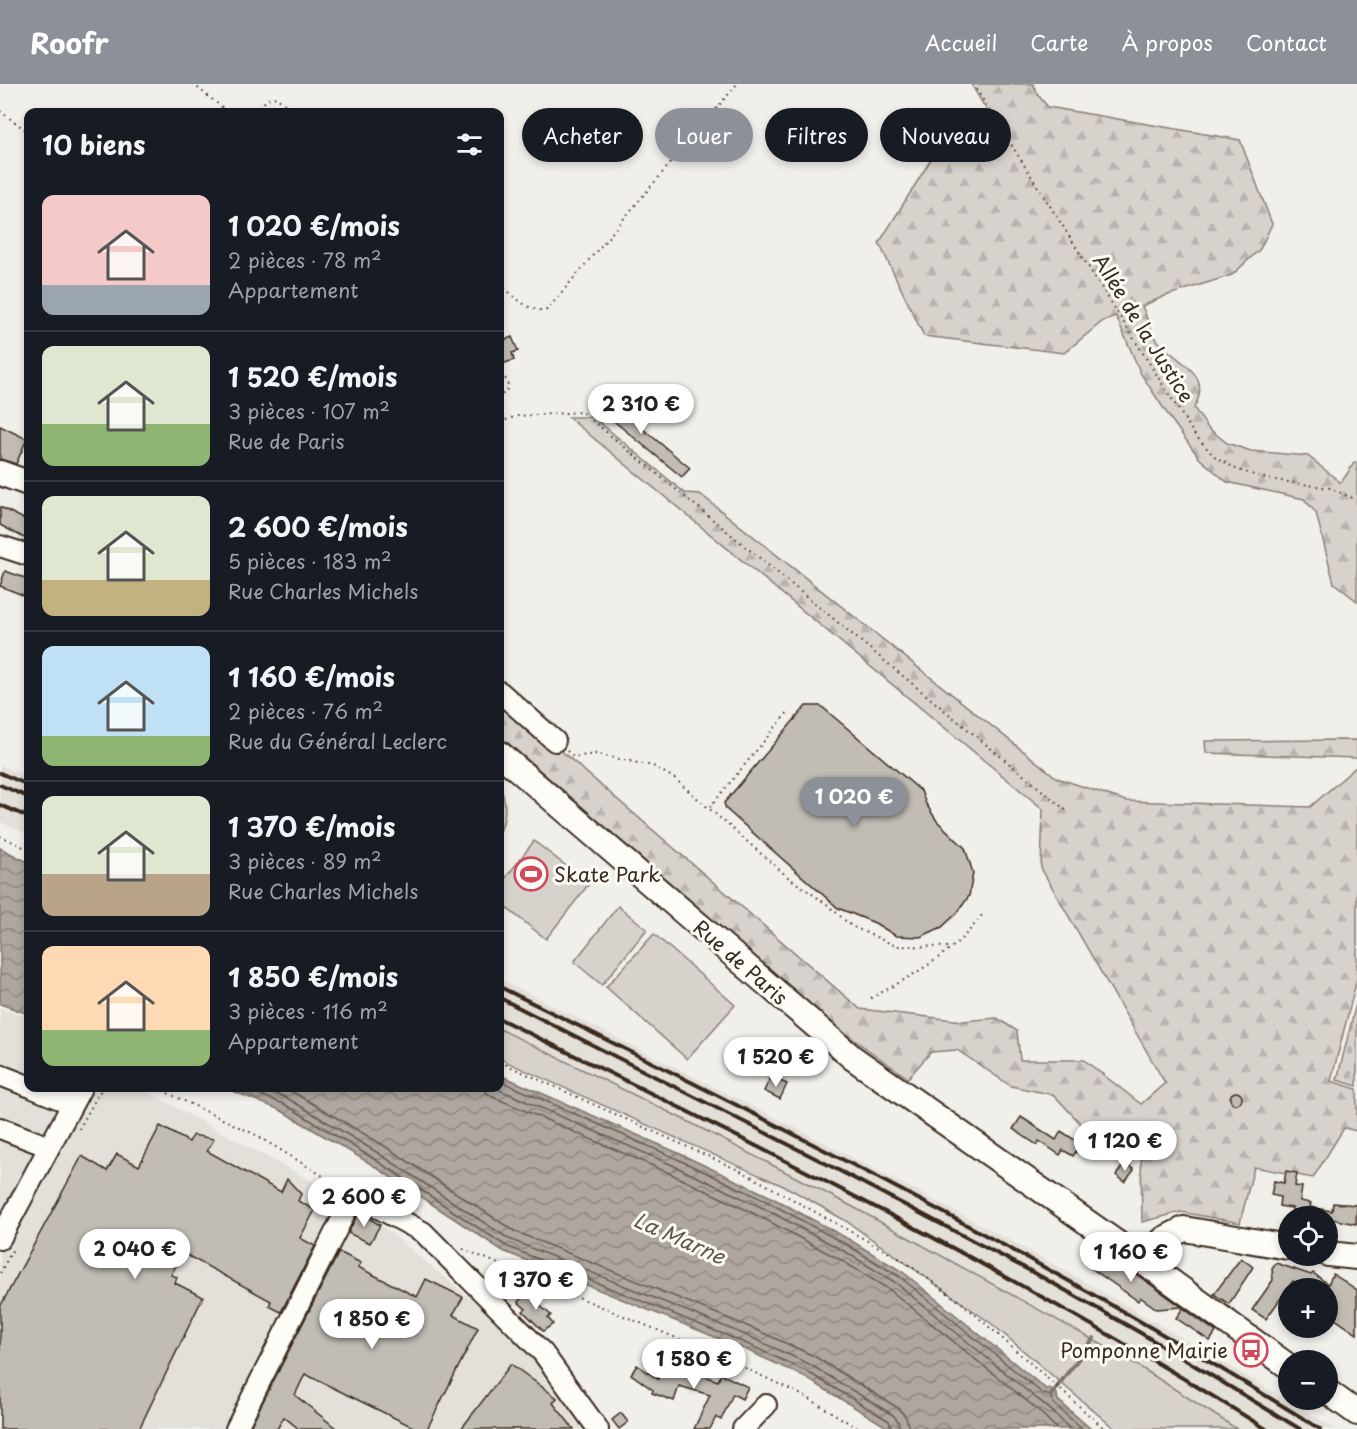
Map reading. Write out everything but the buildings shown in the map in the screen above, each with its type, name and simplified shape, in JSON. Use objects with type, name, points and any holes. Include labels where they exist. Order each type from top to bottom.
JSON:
[{"type":"main road","points":[[0,473],[24,482]]},
{"type":"main road","name":"Rue de Paris","points":[[504,757],[853,1059],[1278,1359]]},
{"type":"main road","points":[[1141,1260],[1164,1239],[1184,1229],[1278,1245]]},
{"type":"main road","points":[[1338,1255],[1357,1257]]},
{"type":"main road","points":[[1338,1399],[1357,1413]]},
{"type":"street","points":[[0,546],[24,554]]},
{"type":"street","points":[[504,696],[555,741]]},
{"type":"street","points":[[0,1075],[24,1084]]},
{"type":"street","points":[[0,1239],[77,1096],[55,1092]]},
{"type":"street","points":[[0,1128],[49,1147]]},
{"type":"street","points":[[236,1429],[354,1195],[423,1232],[543,1353],[598,1429]]},
{"type":"street","points":[[743,1429],[766,1405]]},
{"type":"path","points":[[193,84],[223,108]]},
{"type":"path","points":[[504,287],[526,306],[537,311],[547,310],[737,84]]},
{"type":"path","name":"Allée de la Justice","points":[[973,84],[1194,434],[1214,456],[1238,470],[1269,479],[1330,488],[1357,500]]},
{"type":"path","points":[[259,108],[267,99],[276,97],[289,108]]},
{"type":"path","points":[[0,111],[24,129]]},
{"type":"path","points":[[504,378],[507,380],[508,388],[504,393]]},
{"type":"path","points":[[504,421],[517,416],[582,412],[1067,811]]},
{"type":"path","points":[[710,808],[788,712]]},
{"type":"path","points":[[555,741],[574,757],[595,754],[653,766],[674,778],[789,878],[828,905],[851,926],[896,946],[952,947]]},
{"type":"path","points":[[0,836],[24,847]]},
{"type":"path","points":[[871,998],[907,979],[952,947],[972,930],[984,912]]},
{"type":"path","points":[[504,1064],[746,1173],[902,1260],[962,1304],[1105,1429]]},
{"type":"path","points":[[165,1092],[256,1135],[354,1195]]},
{"type":"path","points":[[455,1246],[722,1357],[808,1398],[859,1429]]},
{"type":"shaded area","points":[[0,765],[24,775],[24,832],[0,822]]},
{"type":"shaded area","points":[[504,981],[798,1129],[999,1234],[1278,1395],[1278,1410],[1304,1410],[1336,1429],[1237,1429],[1126,1358],[855,1208],[689,1122],[504,1031]]},
{"type":"shaded area","points":[[0,1008],[24,1016],[24,1092],[147,1092],[360,1207],[519,1339],[588,1429],[0,1429]]},
{"type":"green space","points":[[971,84],[1033,84],[1038,95],[1048,107],[1240,140],[1272,224],[1260,249],[1232,275],[1165,296],[1142,306],[1158,341],[1191,369],[1196,377],[1199,396],[1194,408],[1207,427],[1227,443],[1251,451],[1308,456],[1341,483],[1354,463],[1357,463],[1357,601],[1334,583],[1316,513],[1304,499],[1227,482],[1200,459],[1141,374],[1116,316],[1103,321],[1064,353],[924,336],[879,243],[929,162],[1011,162],[1011,108],[985,108]]},
{"type":"green space","points":[[568,417],[593,417],[685,493],[700,494],[1057,778],[1126,801],[1310,807],[1357,766],[1357,979],[1331,1081],[1357,1089],[1357,1131],[1344,1128],[1313,1178],[1254,1167],[1240,1223],[1181,1212],[1142,1222],[1141,1155],[1094,1138],[1054,1095],[1011,1086],[957,1050],[931,1052],[908,1078],[843,1032],[504,739],[504,701],[860,1009],[963,1021],[997,1018],[1017,1031],[1020,1060],[1084,1060],[1141,1104],[1165,1083],[1041,868],[1043,809]]},
{"type":"green space","points":[[1357,740],[1357,758],[1206,753],[1205,741]]},
{"type":"green space","points":[[534,841],[589,884],[546,939],[504,906],[504,880]]},
{"type":"green space","points":[[618,906],[647,929],[602,985],[574,962]]},
{"type":"green space","points":[[654,934],[735,1005],[687,1059],[606,987]]},
{"type":"green space","points":[[1357,1000],[1357,1086],[1337,1080]]},
{"type":"green space","points":[[504,1031],[689,1122],[855,1208],[1126,1358],[1237,1429],[1115,1429],[992,1324],[846,1221],[790,1189],[504,1061]]},
{"type":"water","points":[[0,848],[24,860],[24,1013],[0,1004]]},
{"type":"water","name":"La Marne","points":[[504,1077],[676,1152],[769,1196],[850,1240],[903,1272],[1046,1389],[1050,1388],[1057,1394],[1058,1400],[1091,1429],[890,1429],[803,1376],[742,1348],[503,1251],[371,1164],[280,1110],[235,1092],[504,1092]]},
{"type":"waterway","points":[[1051,1395],[1094,1338]]},
{"type":"railway","points":[[0,773],[24,783]]},
{"type":"railway","points":[[0,785],[24,795]]},
{"type":"railway","points":[[0,805],[24,815]]},
{"type":"railway","points":[[504,989],[812,1144],[1018,1253],[1220,1368],[1320,1429]]},
{"type":"railway","points":[[504,1000],[819,1160],[1040,1276],[1139,1332],[1300,1429]]},
{"type":"railway","points":[[504,1021],[792,1164],[984,1265],[1173,1372],[1266,1429]]},
{"type":"place","name":"Skate Park","points":[[531,874]]},
{"type":"place","name":"Pomponne Mairie","points":[[1251,1350]]}]
